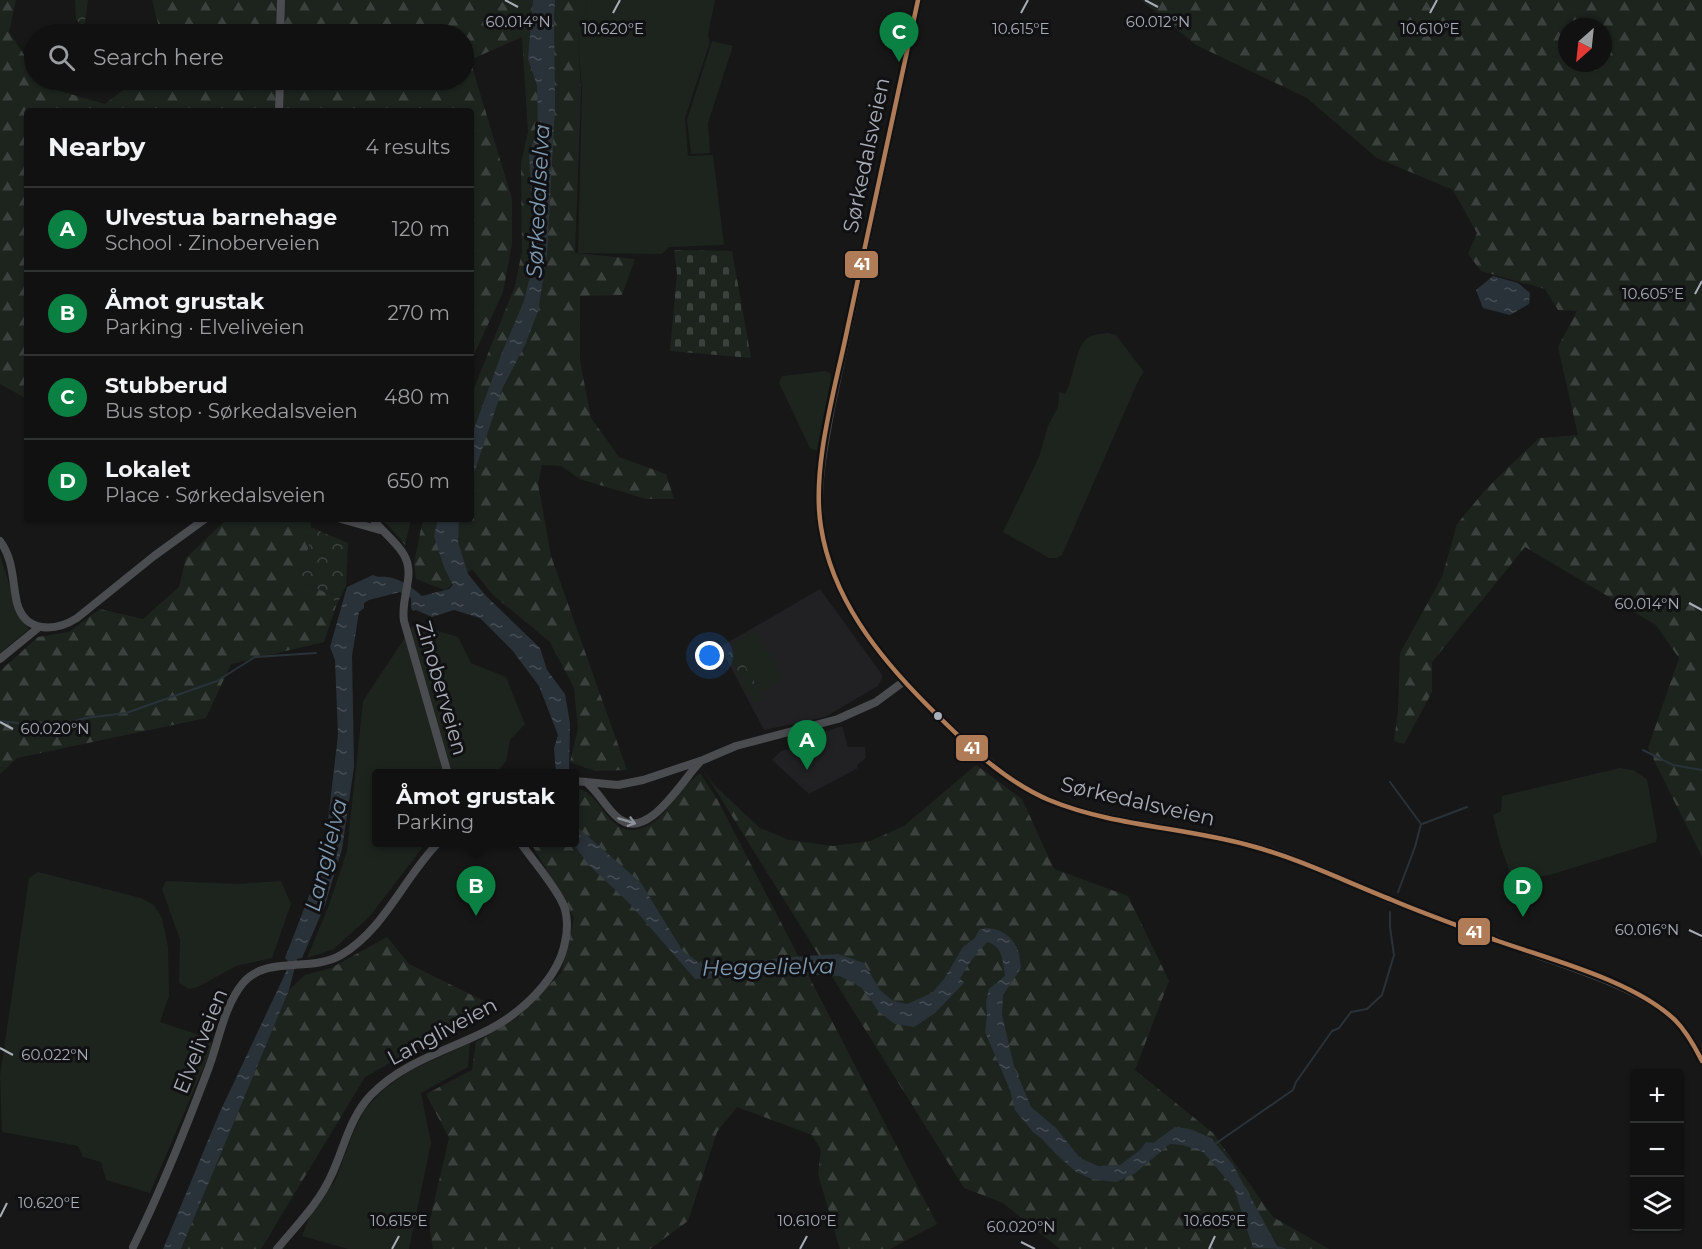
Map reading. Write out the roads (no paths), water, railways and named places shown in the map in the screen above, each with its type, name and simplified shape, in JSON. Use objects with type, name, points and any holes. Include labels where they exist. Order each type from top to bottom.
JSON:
[{"type":"street","points":[[280,24],[281,0]]},
{"type":"street","name":"Sørkedalsveien","points":[[918,0],[831,408],[819,490],[821,530],[835,577],[858,622],[903,682],[995,768],[1040,796],[1087,812],[1267,850],[1408,907],[1595,977],[1642,997],[1666,1012],[1687,1035],[1702,1061]]},
{"type":"street","points":[[279,108],[280,90]]},
{"type":"street","points":[[0,659],[38,628],[57,627],[77,618],[154,556],[201,522]]},
{"type":"street","points":[[352,522],[380,530]]},
{"type":"street","name":"Zinoberveien","points":[[375,522],[405,556],[409,570],[403,604],[404,621],[447,769]]},
{"type":"street","points":[[0,541],[11,561],[17,603],[26,619],[38,628]]},
{"type":"street","points":[[581,782],[628,784],[703,760],[736,746],[838,719],[876,702],[903,682]]},
{"type":"street","points":[[581,782],[597,790],[619,819],[628,823],[640,823],[658,812],[703,760]]},
{"type":"street","name":"Elveliveien","points":[[133,1247],[146,1222],[209,1066],[231,1003],[239,989],[251,976],[267,968],[325,962],[350,949],[384,913],[436,847]]},
{"type":"street","name":"Langliveien","points":[[277,1249],[324,1190],[332,1176],[356,1115],[371,1094],[402,1070],[501,1023],[533,997],[556,967],[567,934],[563,903],[523,847]]},
{"type":"water","name":"Sørkedalselva","points":[[533,0],[555,0],[555,105],[547,255],[538,311],[525,345],[503,387],[474,473],[474,429],[524,301],[535,255],[529,154],[538,129],[537,85],[528,59]]},
{"type":"water","points":[[1493,276],[1518,283],[1530,293],[1529,304],[1510,315],[1483,308],[1476,290]]},
{"type":"water","name":"Langlielva","points":[[437,522],[459,522],[458,542],[468,574],[486,596],[540,648],[547,670],[565,694],[570,723],[569,769],[556,769],[554,748],[558,735],[539,686],[512,650],[480,618],[454,610],[432,617],[416,610],[413,611],[411,598],[400,592],[364,603],[364,608],[359,612],[352,656],[354,767],[342,849],[325,905],[302,958],[297,959],[289,990],[181,1249],[163,1249],[219,1114],[286,972],[288,961],[285,958],[314,883],[325,846],[338,735],[335,660],[330,647],[347,587],[373,575],[396,579],[422,596],[449,589],[453,585],[444,567],[434,536]]},
{"type":"water","name":"Heggelielva","points":[[579,829],[641,883],[682,950],[699,963],[749,965],[778,958],[838,954],[864,963],[880,990],[893,1001],[907,1004],[932,993],[944,979],[963,947],[975,938],[979,930],[996,929],[1011,938],[1017,948],[1021,968],[1003,995],[1002,1015],[1014,1066],[1031,1107],[1056,1128],[1080,1158],[1098,1166],[1120,1165],[1140,1150],[1146,1142],[1153,1143],[1175,1127],[1190,1129],[1211,1138],[1233,1165],[1277,1246],[1287,1249],[1253,1248],[1234,1188],[1203,1152],[1183,1145],[1170,1144],[1134,1174],[1116,1182],[1092,1179],[1076,1172],[1033,1132],[1015,1110],[1010,1090],[985,1032],[989,989],[1005,976],[1001,955],[992,944],[987,942],[970,962],[960,978],[964,983],[935,1013],[914,1027],[895,1024],[879,1012],[862,988],[840,976],[794,974],[695,979],[629,903],[588,864],[576,847],[579,847]]},
{"type":"waterway","points":[[34,722],[72,722],[85,718],[126,713],[217,681],[255,657],[316,653]]},
{"type":"waterway","points":[[0,721],[18,723]]},
{"type":"waterway","points":[[1643,750],[1673,765],[1702,770]]},
{"type":"waterway","points":[[1390,782],[1421,824],[1398,892]]},
{"type":"waterway","points":[[1422,824],[1467,807]]},
{"type":"waterway","points":[[1215,1144],[1293,1090],[1296,1082],[1332,1031],[1339,1028],[1351,1012],[1367,1009],[1382,995],[1394,955],[1390,912]]},
{"type":"place","name":"Stubberud","points":[[899,62]]},
{"type":"place","name":"Ulvestua barnehage","points":[[807,770]]},
{"type":"place","name":"Åmot grustak","points":[[476,916]]},
{"type":"place","name":"Lokalet","points":[[1523,917]]}]
